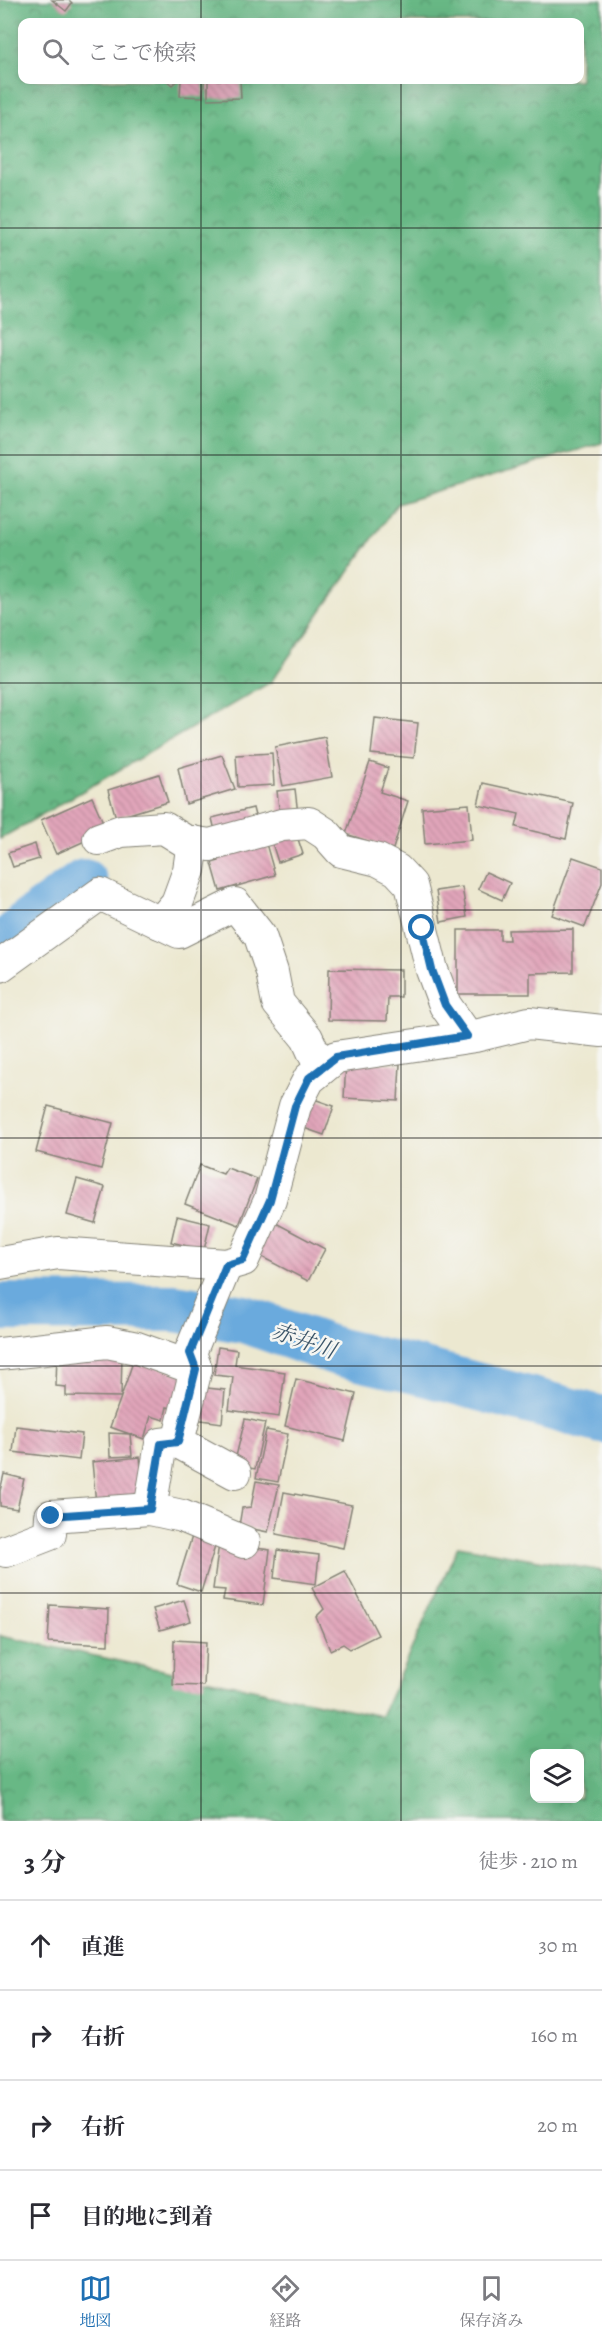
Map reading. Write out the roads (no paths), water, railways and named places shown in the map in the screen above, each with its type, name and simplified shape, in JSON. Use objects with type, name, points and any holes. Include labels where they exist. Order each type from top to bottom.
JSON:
[{"type":"street","points":[[99,839],[121,831],[164,828],[185,841],[210,845],[282,825],[309,823],[326,834],[341,851],[378,860],[397,870],[411,885],[432,970],[445,1005],[467,1036]]},
{"type":"street","points":[[160,923],[177,903],[189,870],[193,842]]},
{"type":"street","points":[[0,966],[100,894],[178,932],[235,904],[260,936],[272,972],[278,1003],[307,1038],[321,1069]]},
{"type":"street","points":[[0,1263],[58,1252],[226,1265],[243,1260],[270,1200],[295,1106],[309,1078],[336,1057],[467,1036],[529,1023],[602,1031]]},
{"type":"street","points":[[178,1442],[193,1361],[226,1265]]},
{"type":"street","points":[[0,1354],[108,1342],[193,1361]]},
{"type":"street","points":[[150,1509],[161,1444],[178,1442],[235,1473]]},
{"type":"street","points":[[6,1551],[50,1534],[51,1516],[150,1509],[182,1516],[244,1542]]},
{"type":"waterway","points":[[0,952],[26,925],[84,883]]},
{"type":"waterway","name":"赤井川","points":[[0,1307],[174,1308],[244,1319],[338,1352],[416,1370],[602,1420]]}]
